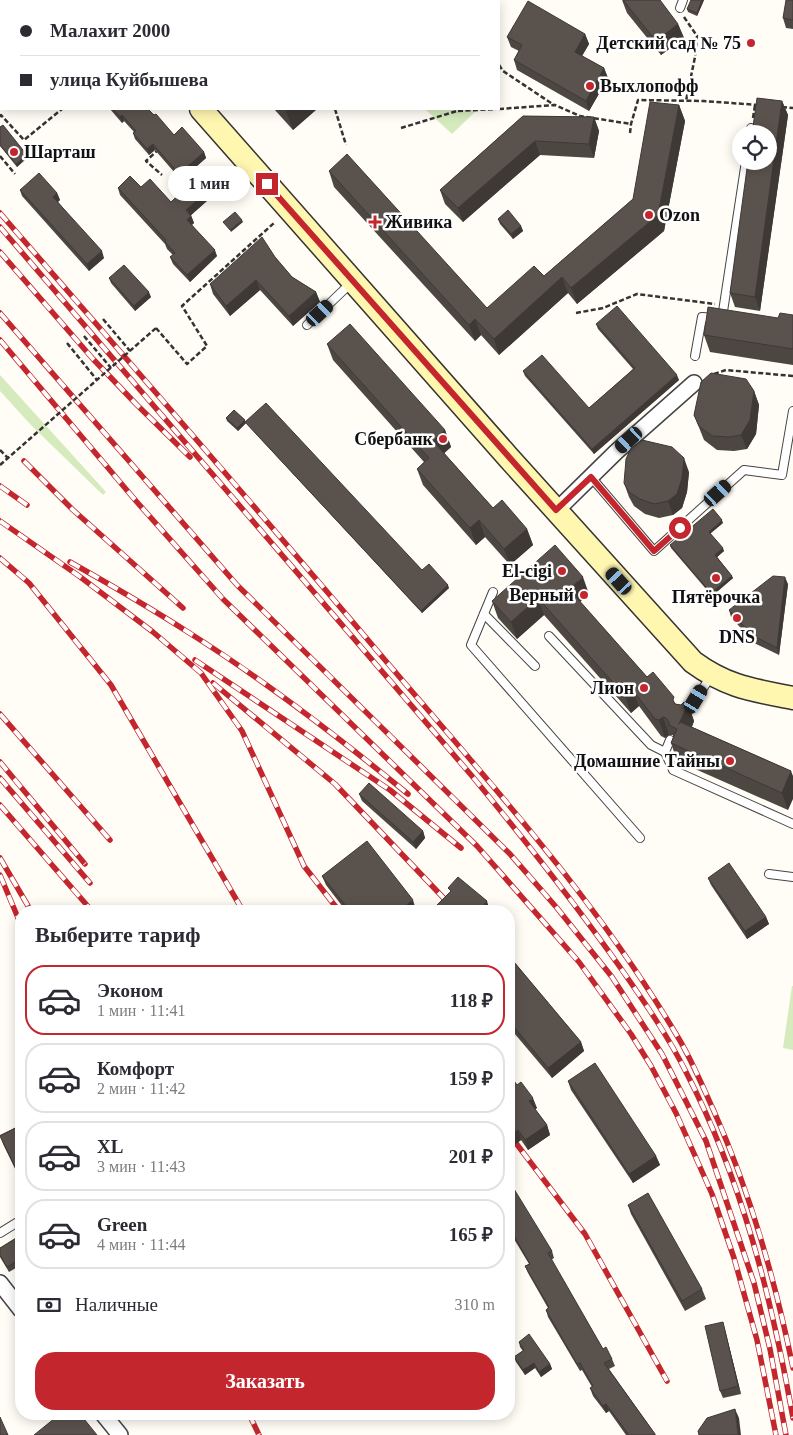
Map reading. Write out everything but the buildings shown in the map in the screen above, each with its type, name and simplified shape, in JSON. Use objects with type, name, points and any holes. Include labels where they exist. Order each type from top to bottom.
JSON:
[{"type":"street","points":[[202,110],[674,643],[693,662],[711,676],[742,688],[793,698]]},
{"type":"street","points":[[556,510],[694,383]]},
{"type":"street","points":[[0,1283],[15,1302]]},
{"type":"street","points":[[108,1420],[120,1435]]},
{"type":"lane","points":[[681,12],[684,0]]},
{"type":"lane","points":[[722,318],[745,170]]},
{"type":"lane","points":[[307,325],[353,282]]},
{"type":"lane","points":[[695,356],[702,317],[731,320]]},
{"type":"lane","points":[[591,477],[654,551],[744,470],[782,475],[793,411]]},
{"type":"lane","points":[[493,592],[471,645],[640,838]]},
{"type":"lane","points":[[484,614],[535,666]]},
{"type":"lane","points":[[549,636],[652,745],[665,752],[673,770],[793,824]]},
{"type":"lane","points":[[685,717],[711,676]]},
{"type":"lane","points":[[665,752],[670,740]]},
{"type":"lane","points":[[769,874],[793,877]]},
{"type":"lane","points":[[0,1233],[15,1224]]},
{"type":"path","points":[[681,12],[697,36],[695,57],[686,101]]},
{"type":"path","points":[[500,66],[503,71],[555,105],[580,116],[631,124]]},
{"type":"path","points":[[630,133],[638,100],[765,106]]},
{"type":"path","points":[[500,109],[555,105]]},
{"type":"path","points":[[751,125],[755,105]]},
{"type":"path","points":[[774,106],[793,108]]},
{"type":"path","points":[[0,117],[24,140],[61,110]]},
{"type":"path","points":[[335,110],[346,145]]},
{"type":"path","points":[[401,128],[458,110]]},
{"type":"path","points":[[161,148],[146,161],[162,176]]},
{"type":"path","points":[[0,156],[15,174]]},
{"type":"path","points":[[0,465],[156,328],[187,364],[207,346],[182,306],[274,223]]},
{"type":"path","points":[[576,313],[603,308],[637,294],[724,305]]},
{"type":"path","points":[[103,319],[130,350]]},
{"type":"path","points":[[84,336],[111,368]]},
{"type":"path","points":[[67,343],[97,380]]},
{"type":"path","points":[[694,383],[726,370],[793,376]]},
{"type":"path","points":[[0,450],[8,458]]},
{"type":"green space","points":[[426,110],[477,110],[452,134]]},
{"type":"green space","points":[[0,375],[106,492],[103,495],[31,425],[0,391]]},
{"type":"green space","points":[[793,986],[793,1050],[783,1048]]},
{"type":"railway","points":[[0,213],[492,784],[572,883],[645,985],[693,1064],[739,1172],[770,1269],[793,1368]]},
{"type":"railway","points":[[0,227],[472,776],[568,896],[648,1007],[679,1059],[706,1113],[739,1198],[765,1285],[793,1418]]},
{"type":"railway","points":[[0,252],[93,359],[190,457]]},
{"type":"railway","points":[[0,313],[237,585],[510,854],[557,908],[612,977],[662,1054],[706,1141],[754,1283],[770,1349],[786,1435]]},
{"type":"railway","points":[[0,340],[136,501],[223,599],[477,846],[579,962],[631,1034],[651,1066],[676,1113],[712,1194],[734,1258],[757,1340],[776,1435]]},
{"type":"railway","points":[[24,461],[73,510],[183,608]]},
{"type":"railway","points":[[0,486],[27,505]]},
{"type":"railway","points":[[0,521],[79,576],[153,632],[201,673],[242,731],[304,866],[334,905]]},
{"type":"railway","points":[[0,558],[29,583],[111,685],[239,905]]},
{"type":"railway","points":[[70,562],[161,615],[247,671],[329,731],[408,794]]},
{"type":"railway","points":[[195,660],[390,790],[461,848]]},
{"type":"railway","points":[[213,683],[335,784],[450,905]]},
{"type":"railway","points":[[0,714],[110,840]]},
{"type":"railway","points":[[0,762],[85,864]]},
{"type":"railway","points":[[0,778],[90,883]]},
{"type":"railway","points":[[0,805],[87,905]]},
{"type":"railway","points":[[0,858],[27,905]]},
{"type":"railway","points":[[0,875],[15,911]]},
{"type":"railway","points":[[515,1142],[585,1234],[667,1381]]},
{"type":"railway","points":[[252,1420],[259,1435]]},
{"type":"place","name":"Детский сад № 75","points":[[751,43]]},
{"type":"place","name":"Выхлопофф","points":[[590,86]]},
{"type":"place","name":"Шарташ","points":[[14,152]]},
{"type":"place","name":"Ozon","points":[[649,215]]},
{"type":"place","name":"Живика","points":[[375,222]]},
{"type":"place","name":"Сбербанк","points":[[443,439]]},
{"type":"place","name":"El-cigi","points":[[562,571]]},
{"type":"place","name":"Пятёрочка","points":[[716,578]]},
{"type":"place","name":"Верный","points":[[584,595]]},
{"type":"place","name":"DNS","points":[[737,618]]},
{"type":"place","name":"Лион","points":[[644,688]]},
{"type":"place","name":"Домашние Тайны","points":[[730,761]]},
{"type":"route","points":[[267,184],[556,510],[591,477],[654,551],[680,528]]}]
